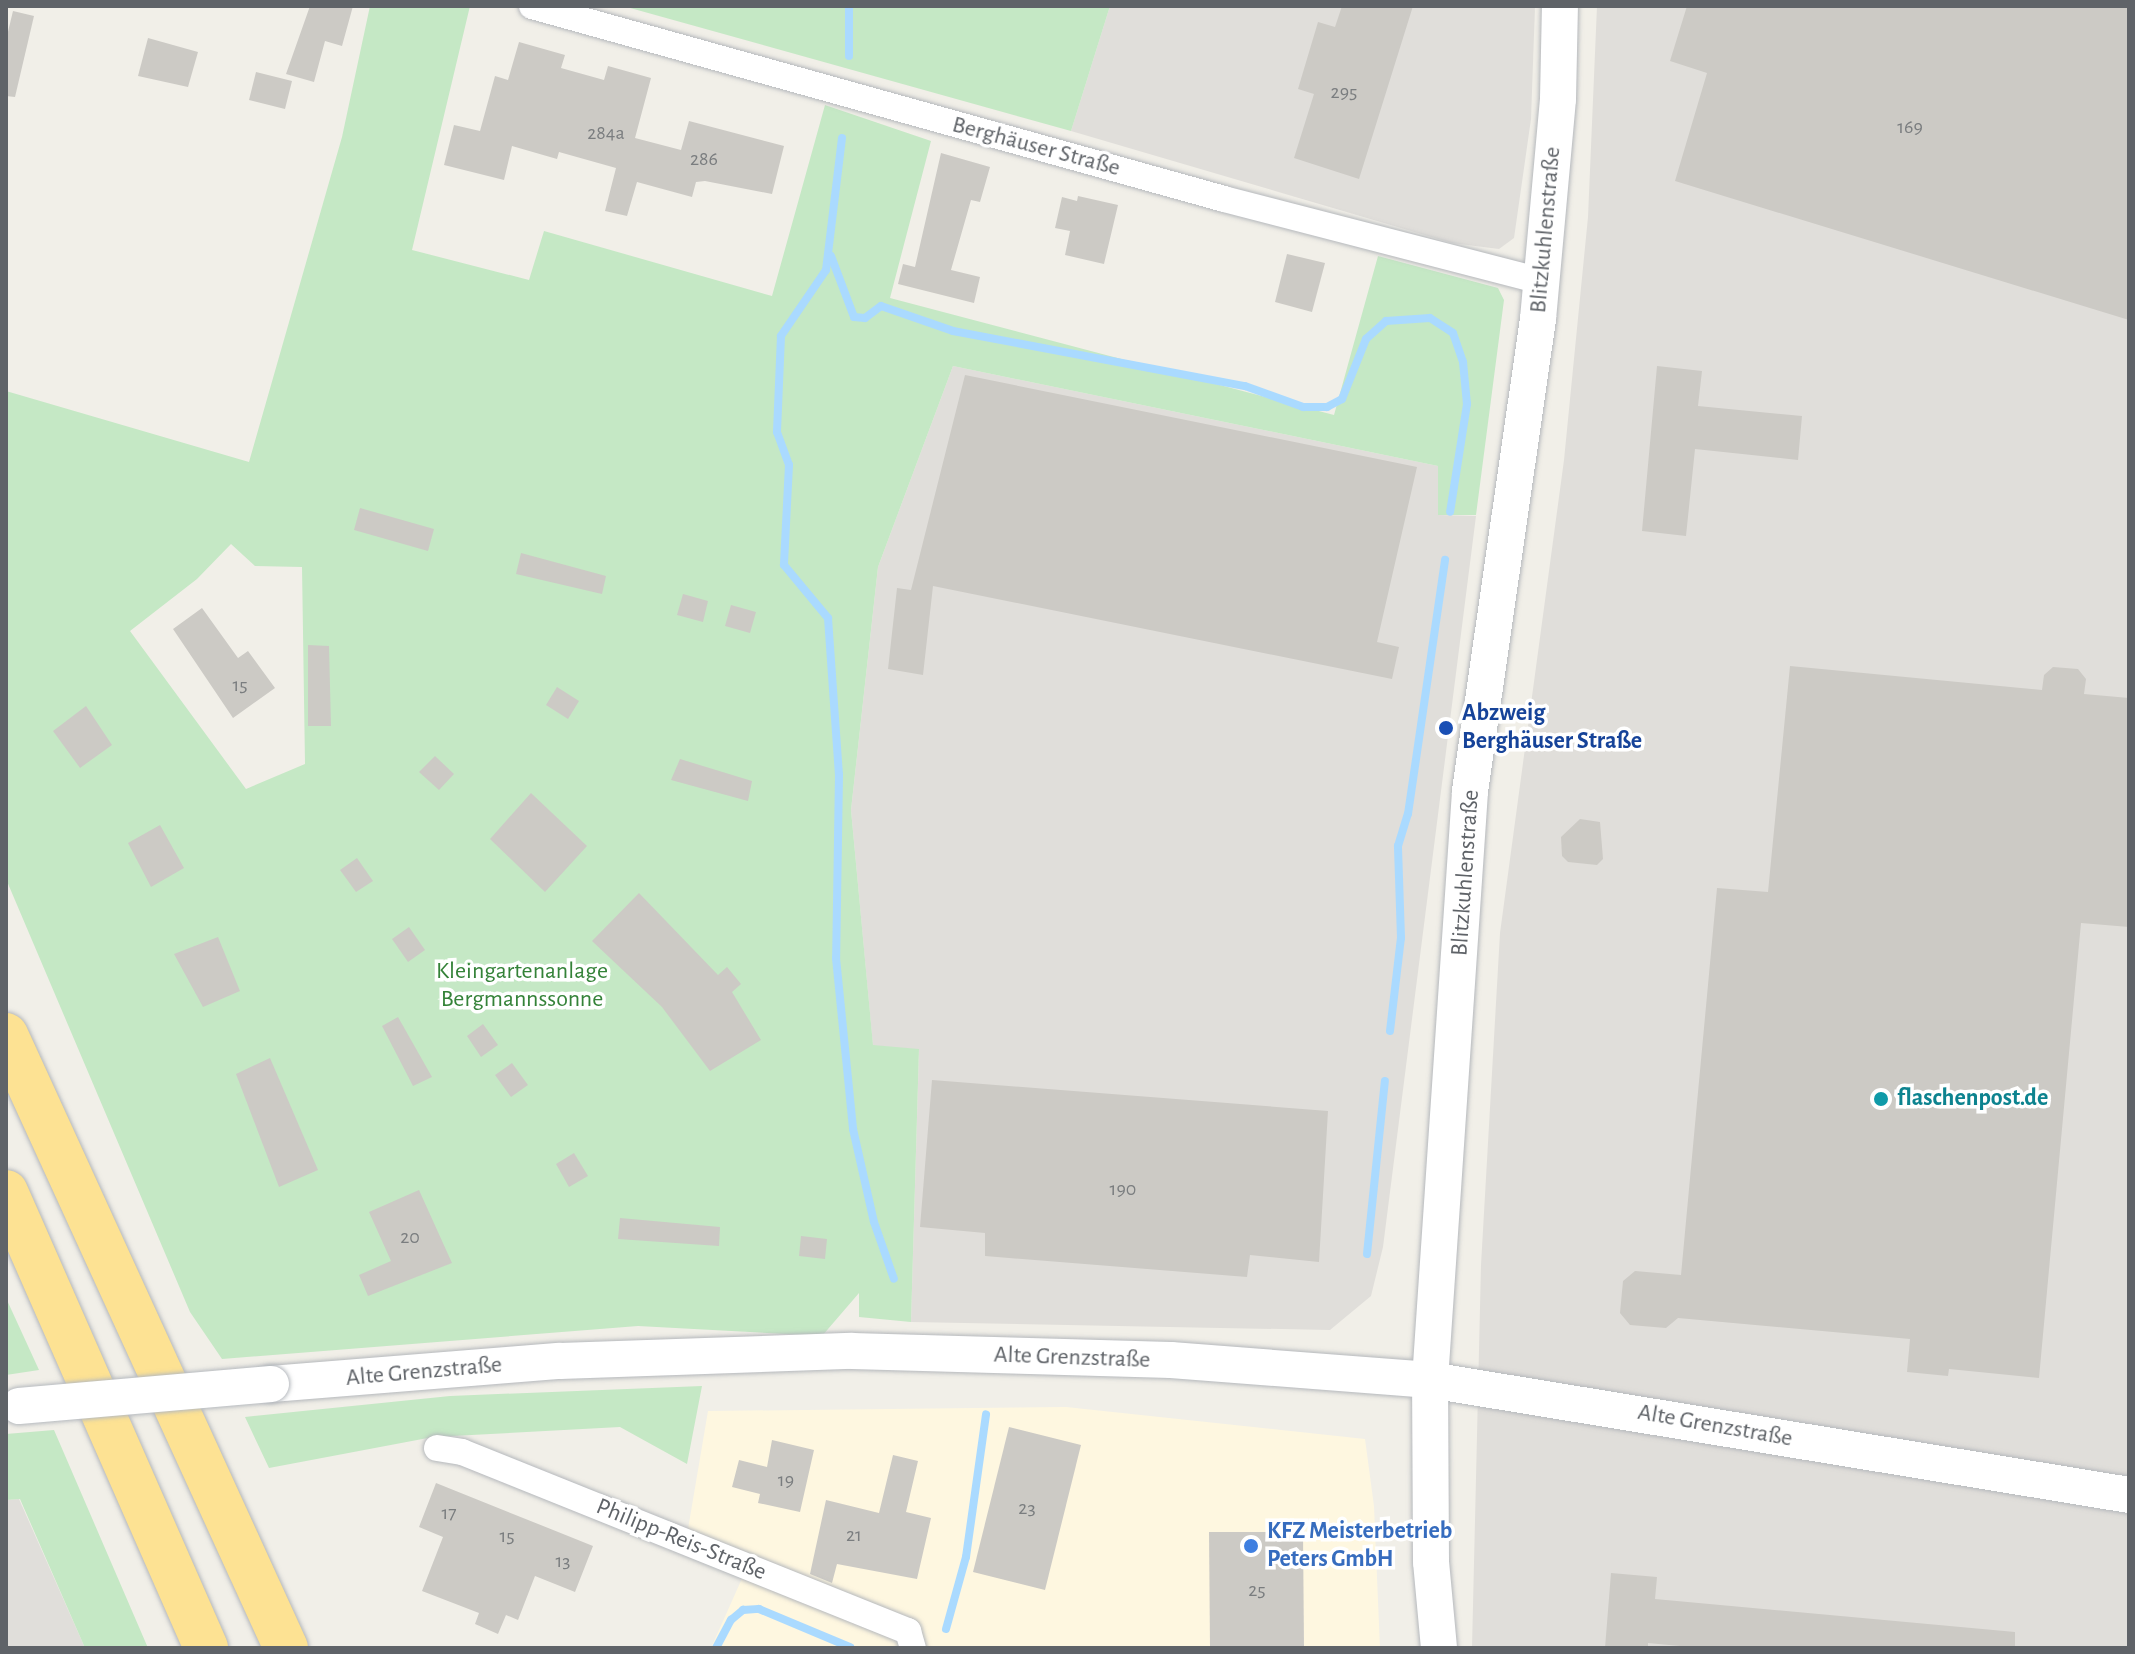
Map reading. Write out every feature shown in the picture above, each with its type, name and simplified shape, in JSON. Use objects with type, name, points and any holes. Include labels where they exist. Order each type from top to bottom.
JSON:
[{"type":"highway","points":[[6,1035],[286,1648]]},
{"type":"highway","points":[[6,1192],[206,1648]]},
{"type":"street","name":"Berghäuser Straße","points":[[532,6],[1209,195],[1542,281]]},
{"type":"street","name":"Blitzkuhlenstraße","points":[[1439,1648],[1431,1562],[1430,1380],[1470,791],[1542,281],[1558,99],[1560,6]]},
{"type":"street","name":"Alte Grenzstraße","points":[[13,1406],[560,1361],[852,1351],[1171,1360],[1430,1380],[2129,1495]]},
{"type":"street","name":"Philipp-Reis-Straße","points":[[437,1448],[462,1452],[908,1631],[913,1648]]},
{"type":"shaded area","points":[[1110,6],[1535,6],[1531,119],[1514,238],[1499,249],[1452,243],[1071,131]]},
{"type":"shaded area","points":[[1597,6],[2129,6],[2129,1648],[1472,1648],[1481,1265],[1500,933],[1564,460],[1588,217]]},
{"type":"shaded area","points":[[953,366],[1438,466],[1438,515],[1476,516],[1383,1247],[1371,1296],[1330,1330],[911,1322],[919,1050],[873,1046],[851,810],[878,567]]},
{"type":"shaded area","points":[[1066,1407],[1365,1439],[1374,1506],[1380,1648],[711,1648],[752,1556],[688,1529],[708,1411]]},
{"type":"shaded area","points":[[19,1499],[85,1648],[6,1648],[6,1500]]},
{"type":"green space","name":"Kleingartenanlage Bergmannssonne","points":[[370,6],[470,6],[412,250],[529,280],[544,231],[772,296],[825,105],[931,141],[890,298],[1334,415],[1378,256],[1498,288],[1504,300],[1476,515],[1438,515],[1438,466],[953,366],[878,567],[851,810],[873,1045],[919,1049],[911,1322],[859,1317],[859,1293],[822,1336],[638,1326],[222,1359],[190,1312],[6,879],[6,391],[249,462],[342,137]],"holes":[[[231,544],[255,566],[302,567],[305,764],[246,789],[130,631],[197,579]]]},
{"type":"green space","points":[[623,6],[1110,6],[1071,131]]},
{"type":"green space","points":[[6,1298],[39,1370],[6,1375]]},
{"type":"green space","points":[[702,1386],[687,1464],[620,1427],[433,1437],[269,1468],[245,1417],[450,1396]]},
{"type":"green space","points":[[54,1430],[148,1648],[85,1648],[20,1499],[6,1500],[6,1434]]},
{"type":"building","points":[[310,6],[353,6],[342,46],[325,41],[314,82],[286,74]]},
{"type":"building","points":[[1342,6],[1413,6],[1359,179],[1294,158],[1314,94],[1298,89],[1318,22],[1335,27]]},
{"type":"building","points":[[1687,6],[2129,6],[2129,320],[1675,181],[1707,73],[1670,61]]},
{"type":"building","points":[[13,11],[34,16],[15,97],[6,96],[6,40]]},
{"type":"building","points":[[148,38],[198,52],[188,87],[138,76]]},
{"type":"building","points":[[519,42],[565,55],[561,68],[604,80],[608,66],[651,78],[635,138],[681,150],[689,121],[784,146],[772,194],[705,181],[696,182],[692,197],[637,182],[627,216],[605,211],[616,168],[559,152],[557,159],[512,146],[504,180],[444,165],[454,125],[480,131],[495,76],[508,80]]},
{"type":"building","points":[[256,72],[292,81],[285,109],[249,100]]},
{"type":"building","points":[[941,153],[990,167],[980,202],[971,200],[951,270],[980,277],[974,303],[898,284],[903,264],[915,267]]},
{"type":"building","points":[[1078,196],[1118,205],[1104,264],[1065,255],[1070,231],[1055,228],[1062,197],[1077,201]]},
{"type":"building","points":[[1287,254],[1325,263],[1312,312],[1275,302]]},
{"type":"building","points":[[1657,366],[1702,371],[1698,406],[1802,416],[1798,460],[1695,449],[1686,536],[1642,531]]},
{"type":"building","points":[[965,375],[1417,467],[1377,642],[1399,647],[1392,679],[933,586],[923,675],[888,669],[897,588],[911,590]]},
{"type":"building","points":[[360,508],[434,529],[428,551],[354,530]]},
{"type":"building","points":[[521,553],[606,576],[602,594],[516,574]]},
{"type":"building","points":[[683,594],[708,601],[703,622],[677,615]]},
{"type":"building","points":[[731,605],[756,612],[750,633],[725,626]]},
{"type":"building","points":[[202,608],[238,658],[248,651],[275,688],[233,718],[173,629]]},
{"type":"building","points":[[308,645],[329,646],[331,726],[308,726]]},
{"type":"building","name":"flaschenpost.de","points":[[1790,666],[2042,690],[2044,675],[2053,667],[2078,669],[2086,679],[2084,694],[2129,698],[2129,927],[2081,923],[2039,1378],[1949,1369],[1948,1376],[1907,1372],[1910,1339],[1678,1318],[1666,1328],[1630,1325],[1620,1313],[1623,1281],[1635,1271],[1681,1275],[1717,888],[1768,892]]},
{"type":"building","points":[[557,687],[579,701],[568,719],[546,705]]},
{"type":"building","points":[[86,706],[112,745],[80,768],[53,731]]},
{"type":"building","points":[[435,756],[454,774],[439,790],[419,772]]},
{"type":"building","points":[[680,759],[752,781],[748,801],[671,780]]},
{"type":"building","points":[[531,793],[587,846],[545,892],[490,839]]},
{"type":"building","points":[[1580,819],[1600,822],[1603,859],[1597,865],[1568,862],[1562,856],[1561,837]]},
{"type":"building","points":[[160,825],[184,868],[151,887],[128,843]]},
{"type":"building","points":[[357,858],[373,881],[356,892],[340,870]]},
{"type":"building","points":[[639,893],[718,975],[727,967],[741,984],[732,992],[761,1040],[710,1071],[662,1007],[592,941]]},
{"type":"building","points":[[409,927],[425,950],[408,962],[392,939]]},
{"type":"building","points":[[218,937],[240,991],[203,1007],[174,954]]},
{"type":"building","points":[[398,1017],[432,1077],[413,1086],[382,1026]]},
{"type":"building","points":[[483,1024],[498,1045],[481,1057],[467,1036]]},
{"type":"building","points":[[270,1058],[318,1170],[279,1187],[236,1074]]},
{"type":"building","points":[[512,1063],[528,1085],[511,1097],[495,1075]]},
{"type":"building","points":[[932,1080],[1328,1111],[1319,1262],[1250,1255],[1247,1277],[985,1256],[985,1233],[920,1227]]},
{"type":"building","points":[[574,1153],[588,1176],[569,1187],[556,1164]]},
{"type":"building","points":[[419,1190],[452,1263],[368,1296],[359,1275],[391,1261],[369,1212]]},
{"type":"building","points":[[620,1218],[720,1227],[719,1246],[618,1239]]},
{"type":"building","points":[[801,1236],[827,1239],[825,1259],[799,1256]]},
{"type":"building","points":[[1009,1427],[1081,1445],[1045,1590],[973,1572]]},
{"type":"building","points":[[772,1440],[814,1450],[800,1512],[758,1503],[760,1494],[732,1487],[739,1460],[767,1467]]},
{"type":"building","points":[[893,1455],[918,1461],[906,1512],[931,1518],[917,1579],[837,1564],[832,1583],[810,1574],[826,1500],[879,1513]]},
{"type":"building","points":[[436,1483],[593,1546],[575,1592],[535,1576],[518,1620],[506,1615],[498,1634],[475,1624],[479,1613],[422,1591],[443,1537],[419,1527]]},
{"type":"building","points":[[1209,1532],[1303,1532],[1304,1648],[1210,1648]]},
{"type":"building","points":[[1611,1573],[1657,1577],[1655,1599],[2015,1632],[2015,1648],[1701,1648],[1648,1643],[1648,1648],[1605,1648]]},
{"type":"waterway","points":[[849,6],[849,56]]},
{"type":"waterway","points":[[842,138],[826,270],[781,336],[777,432],[789,465],[784,565],[828,618],[839,775],[836,958],[853,1129],[874,1222],[894,1279]]},
{"type":"waterway","points":[[831,256],[854,317],[865,318],[881,306],[953,331],[1245,386],[1303,407],[1327,407],[1342,399],[1366,339],[1386,321],[1430,318],[1453,333],[1463,362],[1467,404],[1450,512]]},
{"type":"waterway","points":[[1390,1031],[1401,938],[1398,846],[1408,814],[1445,560]]},
{"type":"waterway","points":[[1367,1254],[1385,1081]]},
{"type":"waterway","points":[[946,1629],[966,1557],[986,1414]]},
{"type":"waterway","points":[[716,1648],[731,1620],[743,1610],[759,1609],[850,1647]]},
{"type":"place","name":"Abzweig Berghäuser Straße","points":[[1446,728]]},
{"type":"place","name":"flaschenpost.de","points":[[1881,1099]]},
{"type":"place","name":"KFZ Meisterbetrieb Peters GmbH","points":[[1251,1546]]}]
